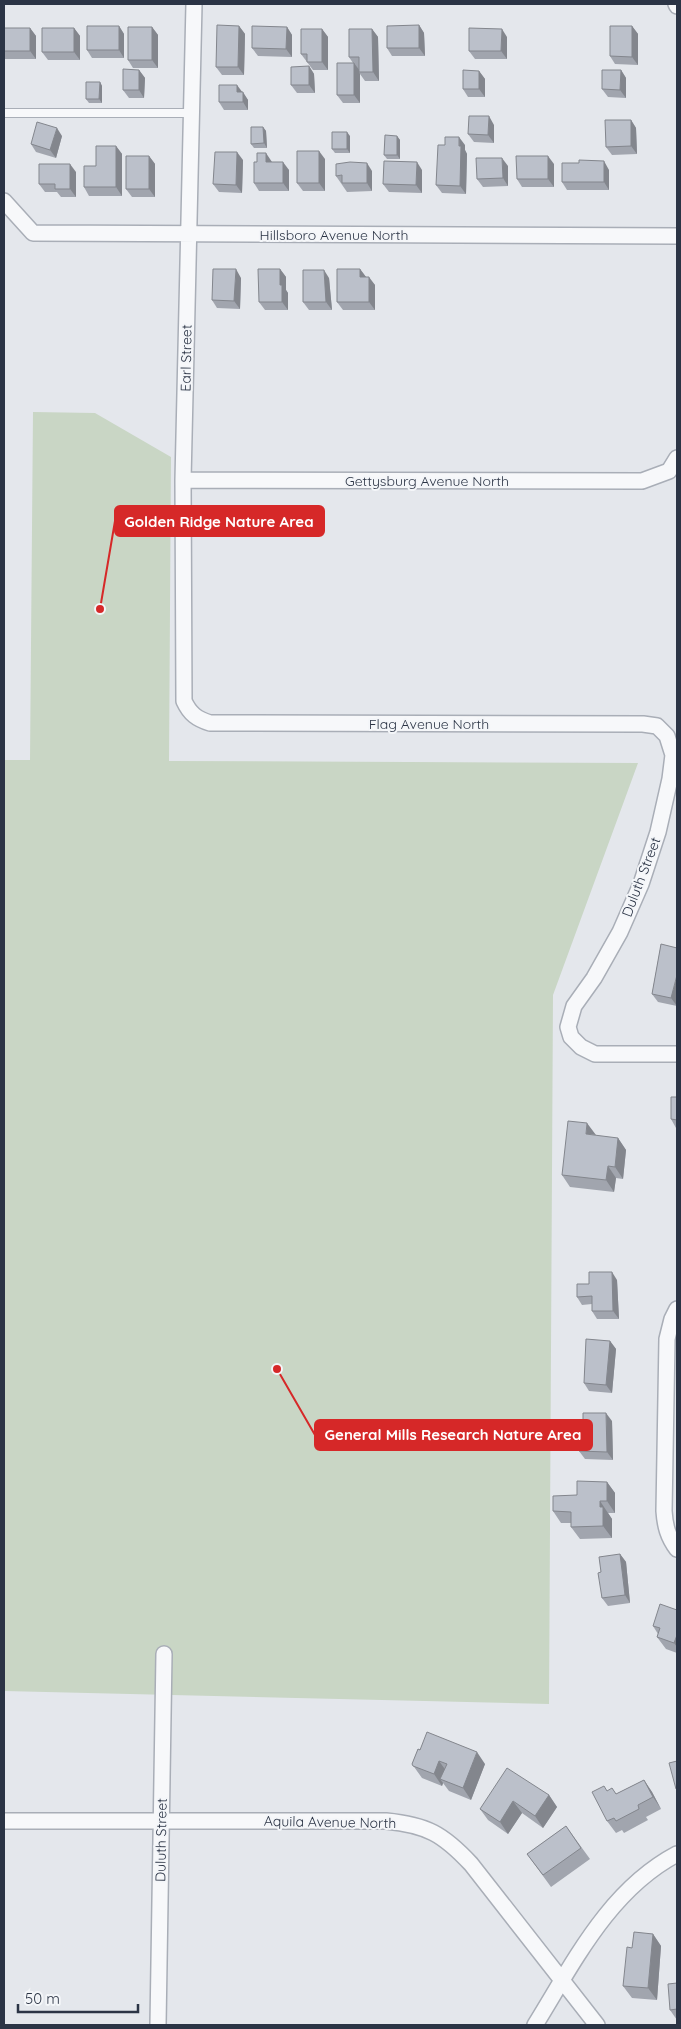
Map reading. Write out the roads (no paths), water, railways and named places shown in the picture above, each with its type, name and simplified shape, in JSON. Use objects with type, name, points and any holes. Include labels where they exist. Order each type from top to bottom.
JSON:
[{"type":"street","name":"Earl Street","points":[[189,712],[184,701],[183,690],[183,480],[194,4]]},
{"type":"street","name":"Hillsboro Avenue North","points":[[4,201],[33,233],[677,236]]},
{"type":"street","name":"Gettysburg Avenue North","points":[[183,480],[642,481],[669,471],[677,458]]},
{"type":"street","name":"Flag Avenue North","points":[[189,712],[199,719],[210,723],[643,724],[657,726],[668,736]]},
{"type":"street","name":"Duluth Street","points":[[668,736],[673,754],[670,779],[658,832],[641,884],[620,932],[594,978],[574,1006],[568,1027],[572,1037],[581,1048],[595,1054],[677,1054]]},
{"type":"street","points":[[677,1309],[672,1319],[668,1339],[664,1511],[665,1526],[677,1549]]},
{"type":"street","name":"Duluth Street","points":[[158,2025],[164,1654]]},
{"type":"street","name":"Aquila Avenue North","points":[[4,1821],[386,1821],[411,1824],[434,1832],[455,1846],[597,2025]]},
{"type":"street","points":[[535,2025],[588,1939],[612,1908],[637,1881],[677,1854]]},
{"type":"lane","points":[[4,113],[191,113]]},
{"type":"place","name":"Golden Ridge Nature Area","points":[[100,609]]},
{"type":"place","name":"General Mills Research Nature Area","points":[[277,1369]]}]
